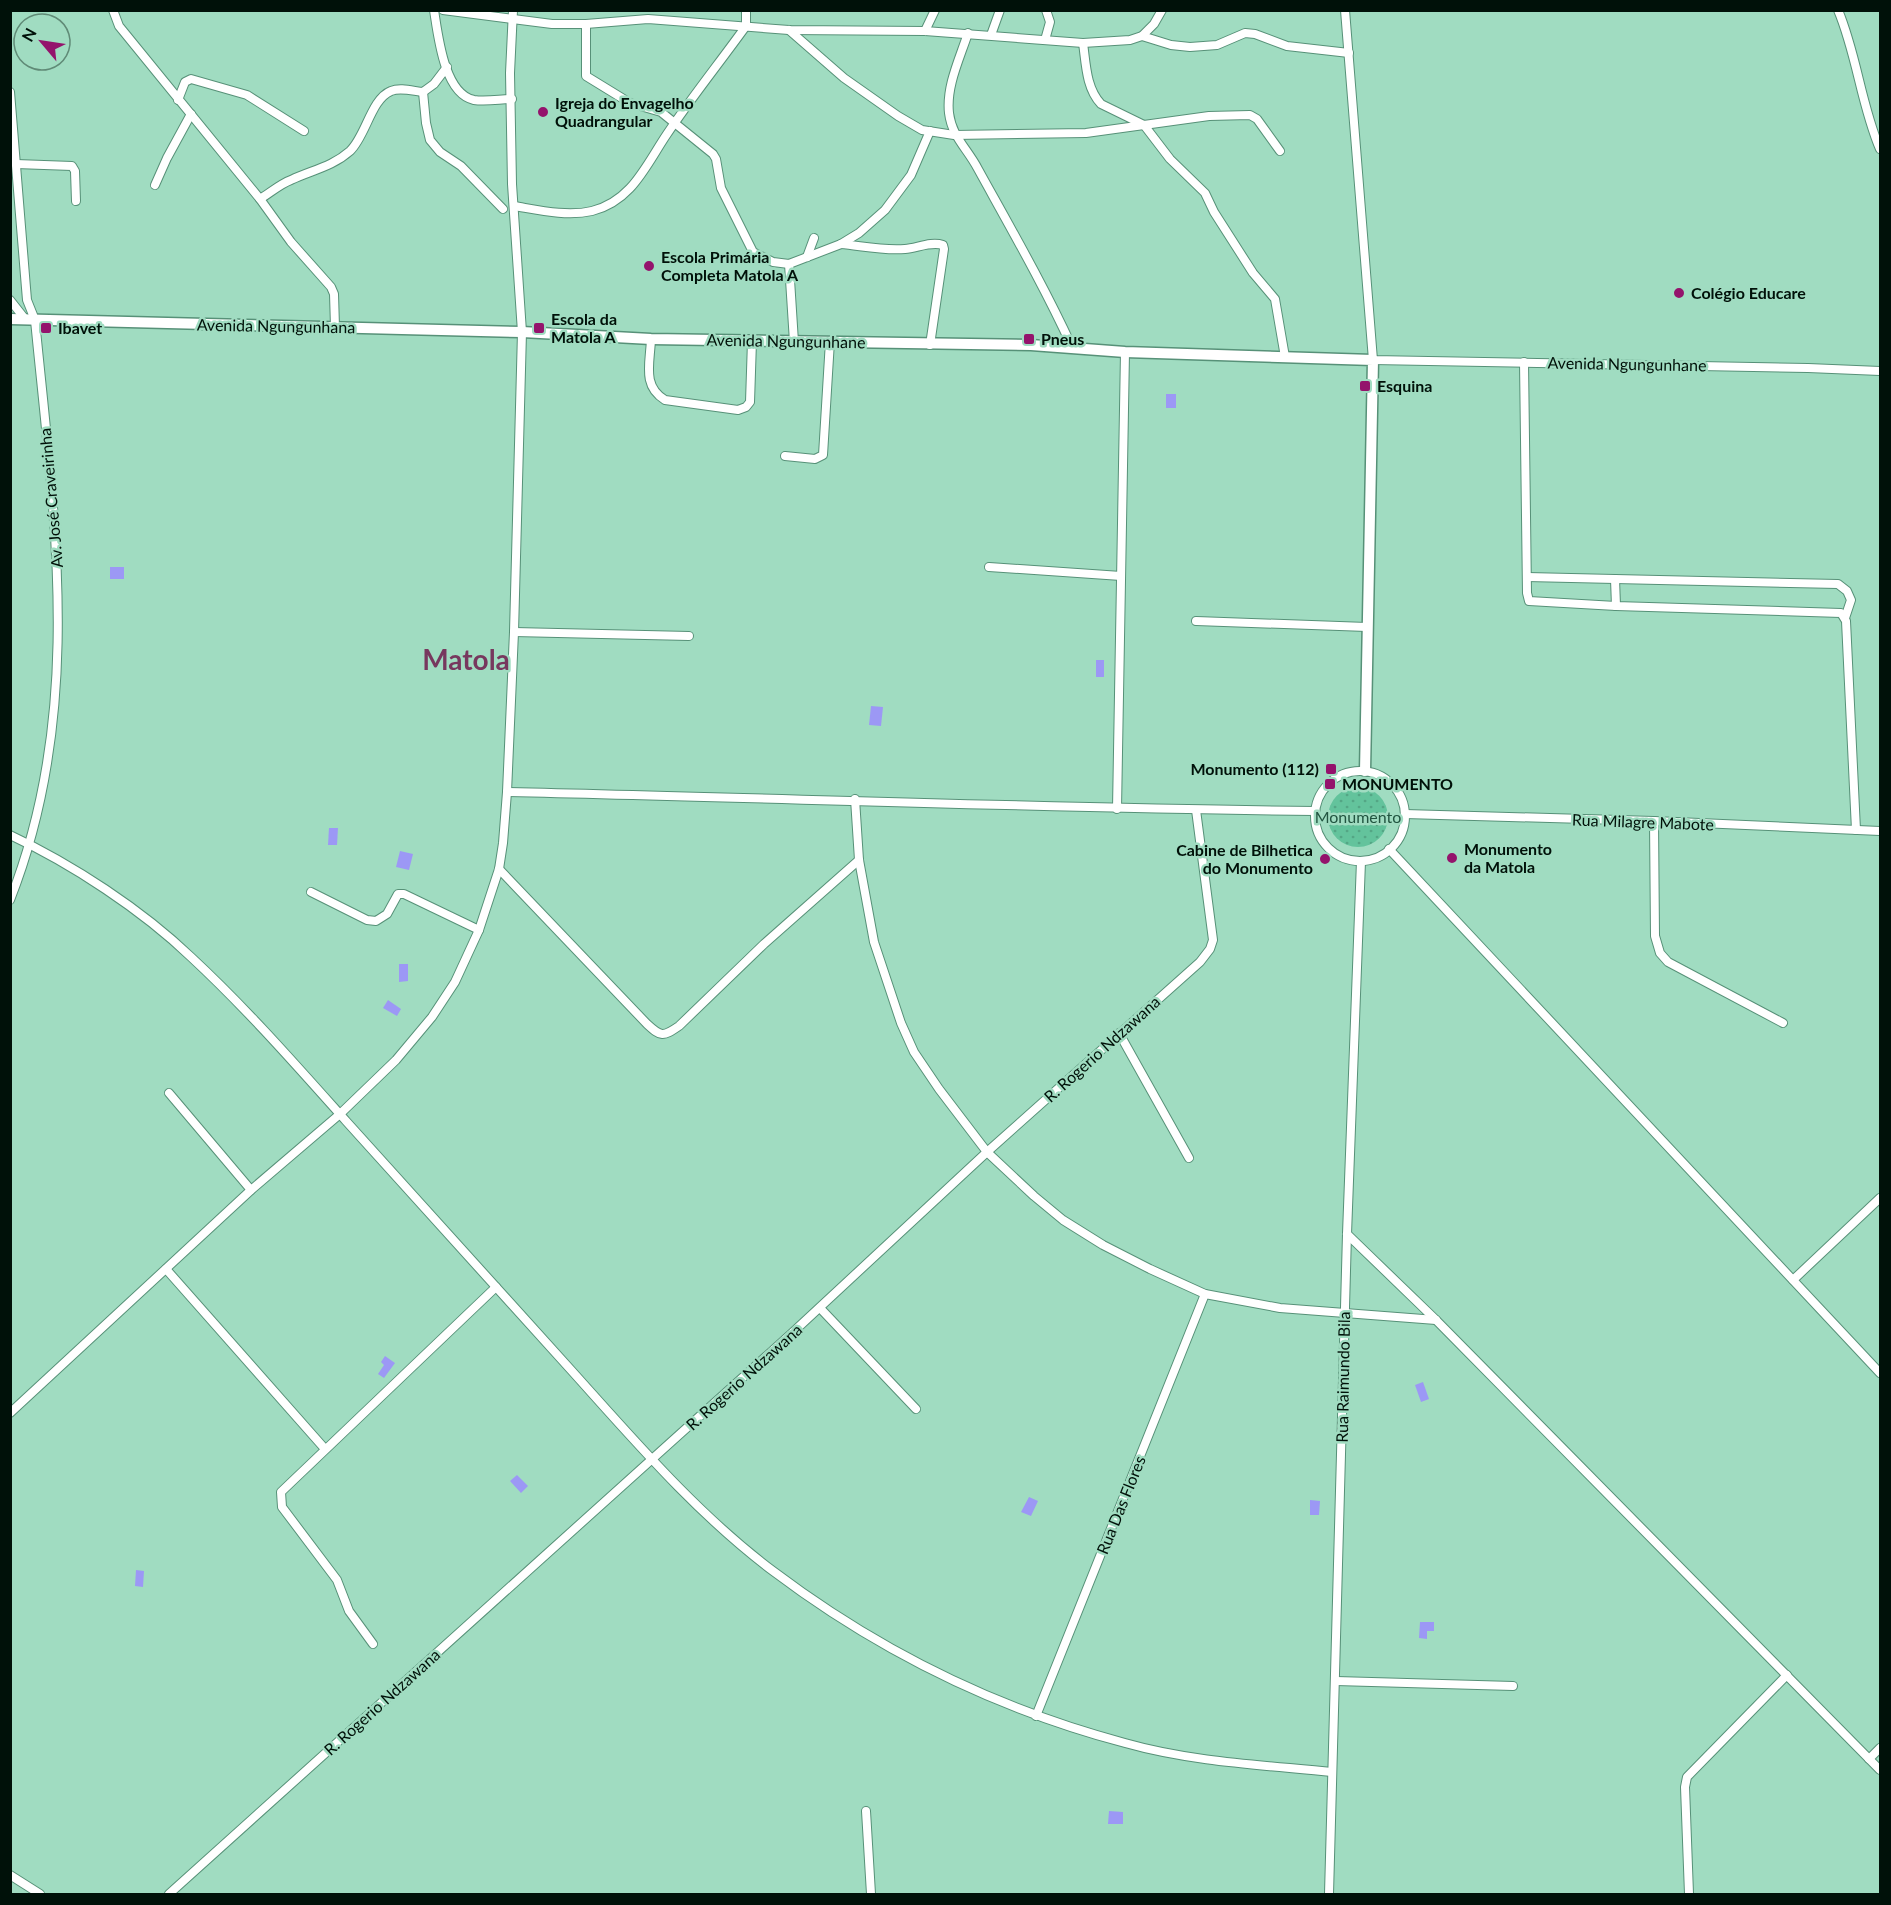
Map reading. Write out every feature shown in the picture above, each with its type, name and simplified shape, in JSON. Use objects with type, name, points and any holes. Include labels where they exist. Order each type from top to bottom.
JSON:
[{"type":"street","points":[[113,10],[119,26],[260,199],[291,242],[331,287],[334,294],[334,327]]},
{"type":"street","points":[[434,10],[447,67],[455,88],[475,100],[512,99]]},
{"type":"street","points":[[443,10],[513,14],[552,24],[648,19],[789,30],[991,34],[1083,43],[1130,40],[1142,36],[1154,24],[1161,10]]},
{"type":"street","points":[[514,206],[573,213],[591,211],[609,204],[633,185],[649,165],[667,134],[746,26],[746,10]]},
{"type":"street","points":[[925,31],[935,10]]},
{"type":"street","points":[[991,34],[1000,10]]},
{"type":"street","points":[[1045,40],[1050,22],[1046,10]]},
{"type":"street","points":[[1345,10],[1373,360],[1365,771]]},
{"type":"street","points":[[1838,10],[1847,32],[1872,131],[1881,149]]},
{"type":"street","points":[[10,1413],[251,1190],[340,1114],[396,1060],[432,1017],[455,982],[479,930],[499,869],[507,792],[514,632],[522,332],[514,206],[510,73],[513,14]]},
{"type":"street","points":[[586,24],[586,76],[630,104],[656,109],[713,154],[721,188],[753,252],[773,262],[789,264],[841,244],[859,233],[885,210],[899,193],[930,131]]},
{"type":"street","points":[[789,30],[869,97],[908,123],[930,131],[954,135],[1086,133],[1209,116],[1250,115],[1257,119],[1280,151]]},
{"type":"street","points":[[968,33],[954,75],[950,98],[949,112],[954,135],[976,165],[1072,347]]},
{"type":"street","points":[[1142,36],[1171,45],[1190,47],[1217,45],[1245,33],[1287,45],[1349,53]]},
{"type":"street","points":[[1083,43],[1090,90],[1096,99],[1101,104],[1143,125],[1170,159],[1205,193],[1214,212],[1253,273],[1275,299],[1285,357]]},
{"type":"street","points":[[260,199],[290,180],[332,165],[350,151],[361,138],[380,98],[391,91],[423,92],[434,84],[447,67]]},
{"type":"street","points":[[178,100],[185,82],[191,79],[247,95],[304,131]]},
{"type":"street","name":"Av. José Craveirinha","points":[[10,92],[27,300],[55,525],[58,635],[52,733],[46,777],[31,845],[10,900]]},
{"type":"street","points":[[423,92],[430,140],[440,152],[461,166],[503,209]]},
{"type":"street","points":[[155,185],[191,114]]},
{"type":"street","points":[[16,164],[72,166],[75,171],[76,201]]},
{"type":"street","points":[[807,257],[814,238]]},
{"type":"street","points":[[841,244],[889,249],[905,249],[937,243],[943,246],[930,345]]},
{"type":"street","points":[[789,264],[794,342]]},
{"type":"street","points":[[10,300],[30,320]]},
{"type":"street","name":"Avenida Ngungunhana","points":[[10,319],[542,333]]},
{"type":"street","name":"Avenida Ngungunhane","points":[[542,333],[651,339],[1031,345],[1125,352],[1373,360],[1881,371]]},
{"type":"street","points":[[651,339],[649,381],[651,390],[657,395],[665,400],[738,410],[746,407],[750,402],[752,341]]},
{"type":"street","points":[[785,456],[815,459],[823,455],[830,342]]},
{"type":"street","points":[[1118,809],[1125,352]]},
{"type":"street","points":[[1524,362],[1527,593],[1529,601],[1616,606],[1837,612],[1845,618]]},
{"type":"street","points":[[989,567],[1121,576]]},
{"type":"street","points":[[1527,577],[1838,584],[1847,591],[1851,600],[1845,618],[1856,830]]},
{"type":"street","points":[[1615,579],[1616,606]]},
{"type":"street","points":[[1196,621],[1367,627]]},
{"type":"street","points":[[514,632],[689,636]]},
{"type":"street","points":[[1365,771],[1377,774],[1392,786],[1402,802],[1405,814],[1400,833],[1389,849],[1376,857],[1361,861],[1349,859],[1327,847],[1318,830],[1315,811],[1319,798],[1330,783],[1346,773],[1365,771]]},
{"type":"street","points":[[507,792],[1118,809],[1315,811]]},
{"type":"street","points":[[855,800],[859,860],[874,942],[901,1023],[914,1052],[987,1152],[1063,1220],[1112,1250],[1205,1294],[1280,1308],[1436,1320]]},
{"type":"street","name":"R. Rogerio Ndzawana","points":[[169,1894],[652,1460],[820,1308],[987,1152],[1200,962],[1210,949],[1213,940],[1196,810]]},
{"type":"street","name":"Rua Milagre Mabote","points":[[1405,814],[1654,821],[1881,831]]},
{"type":"street","points":[[1654,821],[1655,936],[1660,953],[1668,962],[1783,1023]]},
{"type":"street","points":[[10,835],[31,845],[115,897],[153,924],[189,955],[340,1114],[652,1460],[732,1537],[771,1569],[876,1640],[920,1665],[1036,1716],[1129,1745],[1222,1761],[1332,1772]]},
{"type":"street","points":[[1389,849],[1881,1373]]},
{"type":"street","points":[[499,869],[647,1024],[657,1034],[663,1035],[679,1026],[764,944],[859,860]]},
{"type":"street","name":"Rua Raimundo Bila","points":[[1329,1894],[1347,1234],[1361,861]]},
{"type":"street","points":[[311,892],[367,920],[376,921],[387,914],[398,894],[404,894],[479,930]]},
{"type":"street","points":[[1119,1033],[1189,1158]]},
{"type":"street","points":[[169,1093],[251,1190]]},
{"type":"street","points":[[1793,1280],[1881,1198]]},
{"type":"street","points":[[1347,1234],[1436,1320],[1881,1770]]},
{"type":"street","points":[[166,1269],[325,1449]]},
{"type":"street","points":[[373,1644],[349,1611],[337,1580],[282,1507],[281,1492],[496,1287]]},
{"type":"street","name":"Rua Das Flores","points":[[1036,1716],[1205,1294]]},
{"type":"street","points":[[820,1308],[916,1409]]},
{"type":"street","points":[[1689,1894],[1685,1787],[1687,1778],[1787,1675]]},
{"type":"street","points":[[1336,1681],[1513,1686]]},
{"type":"street","points":[[1869,1759],[1881,1748]]},
{"type":"street","points":[[866,1811],[871,1894]]},
{"type":"street","points":[[10,1875],[40,1894]]},
{"type":"green space","name":"Monumento","points":[[1352,787],[1364,787],[1375,792],[1383,800],[1388,817],[1386,829],[1375,842],[1364,847],[1352,847],[1341,842],[1333,834],[1328,823],[1328,811],[1333,800],[1341,792]]},
{"type":"shaded area","points":[[1166,394],[1176,394],[1176,408],[1166,408]]},
{"type":"shaded area","points":[[110,567],[124,567],[124,579],[110,579]]},
{"type":"shaded area","points":[[1096,660],[1104,660],[1104,677],[1096,677]]},
{"type":"shaded area","points":[[871,706],[883,707],[881,726],[869,725]]},
{"type":"shaded area","points":[[329,828],[338,828],[337,845],[328,845]]},
{"type":"shaded area","points":[[400,851],[413,854],[409,870],[396,867]]},
{"type":"shaded area","points":[[399,964],[408,964],[408,981],[399,982]]},
{"type":"shaded area","points":[[388,1000],[401,1009],[397,1016],[383,1008]]},
{"type":"shaded area","points":[[385,1356],[395,1363],[384,1378],[378,1374],[384,1365],[381,1362]]},
{"type":"shaded area","points":[[1423,1382],[1429,1399],[1421,1402],[1415,1385]]},
{"type":"shaded area","points":[[517,1475],[528,1486],[521,1493],[510,1481]]},
{"type":"shaded area","points":[[1029,1497],[1038,1501],[1031,1516],[1021,1512]]},
{"type":"shaded area","points":[[1310,1500],[1320,1501],[1319,1515],[1310,1515]]},
{"type":"shaded area","points":[[136,1570],[144,1571],[143,1587],[135,1586]]},
{"type":"shaded area","points":[[1420,1622],[1434,1622],[1434,1631],[1427,1631],[1427,1639],[1419,1638]]},
{"type":"shaded area","points":[[1109,1811],[1123,1812],[1123,1824],[1108,1824]]},
{"type":"place","name":"Igreja do Envagelho Quadrangular","points":[[543,112]]},
{"type":"place","name":"Escola Primária Completa Matola A","points":[[649,266]]},
{"type":"place","name":"Colégio Educare","points":[[1679,293]]},
{"type":"place","name":"Ibavet","points":[[46,328]]},
{"type":"place","name":"Escola da Matola A","points":[[539,328]]},
{"type":"place","name":"Pneus","points":[[1029,339]]},
{"type":"place","name":"Esquina","points":[[1365,386]]},
{"type":"place","name":"Monumento (112)","points":[[1331,769]]},
{"type":"place","name":"MONUMENTO","points":[[1330,784]]},
{"type":"place","name":"Monumento da Matola","points":[[1452,858]]},
{"type":"place","name":"Cabine de Bilhetica do Monumento","points":[[1325,859]]},
{"type":"district","name":"Matola","points":[[466,660]]}]
